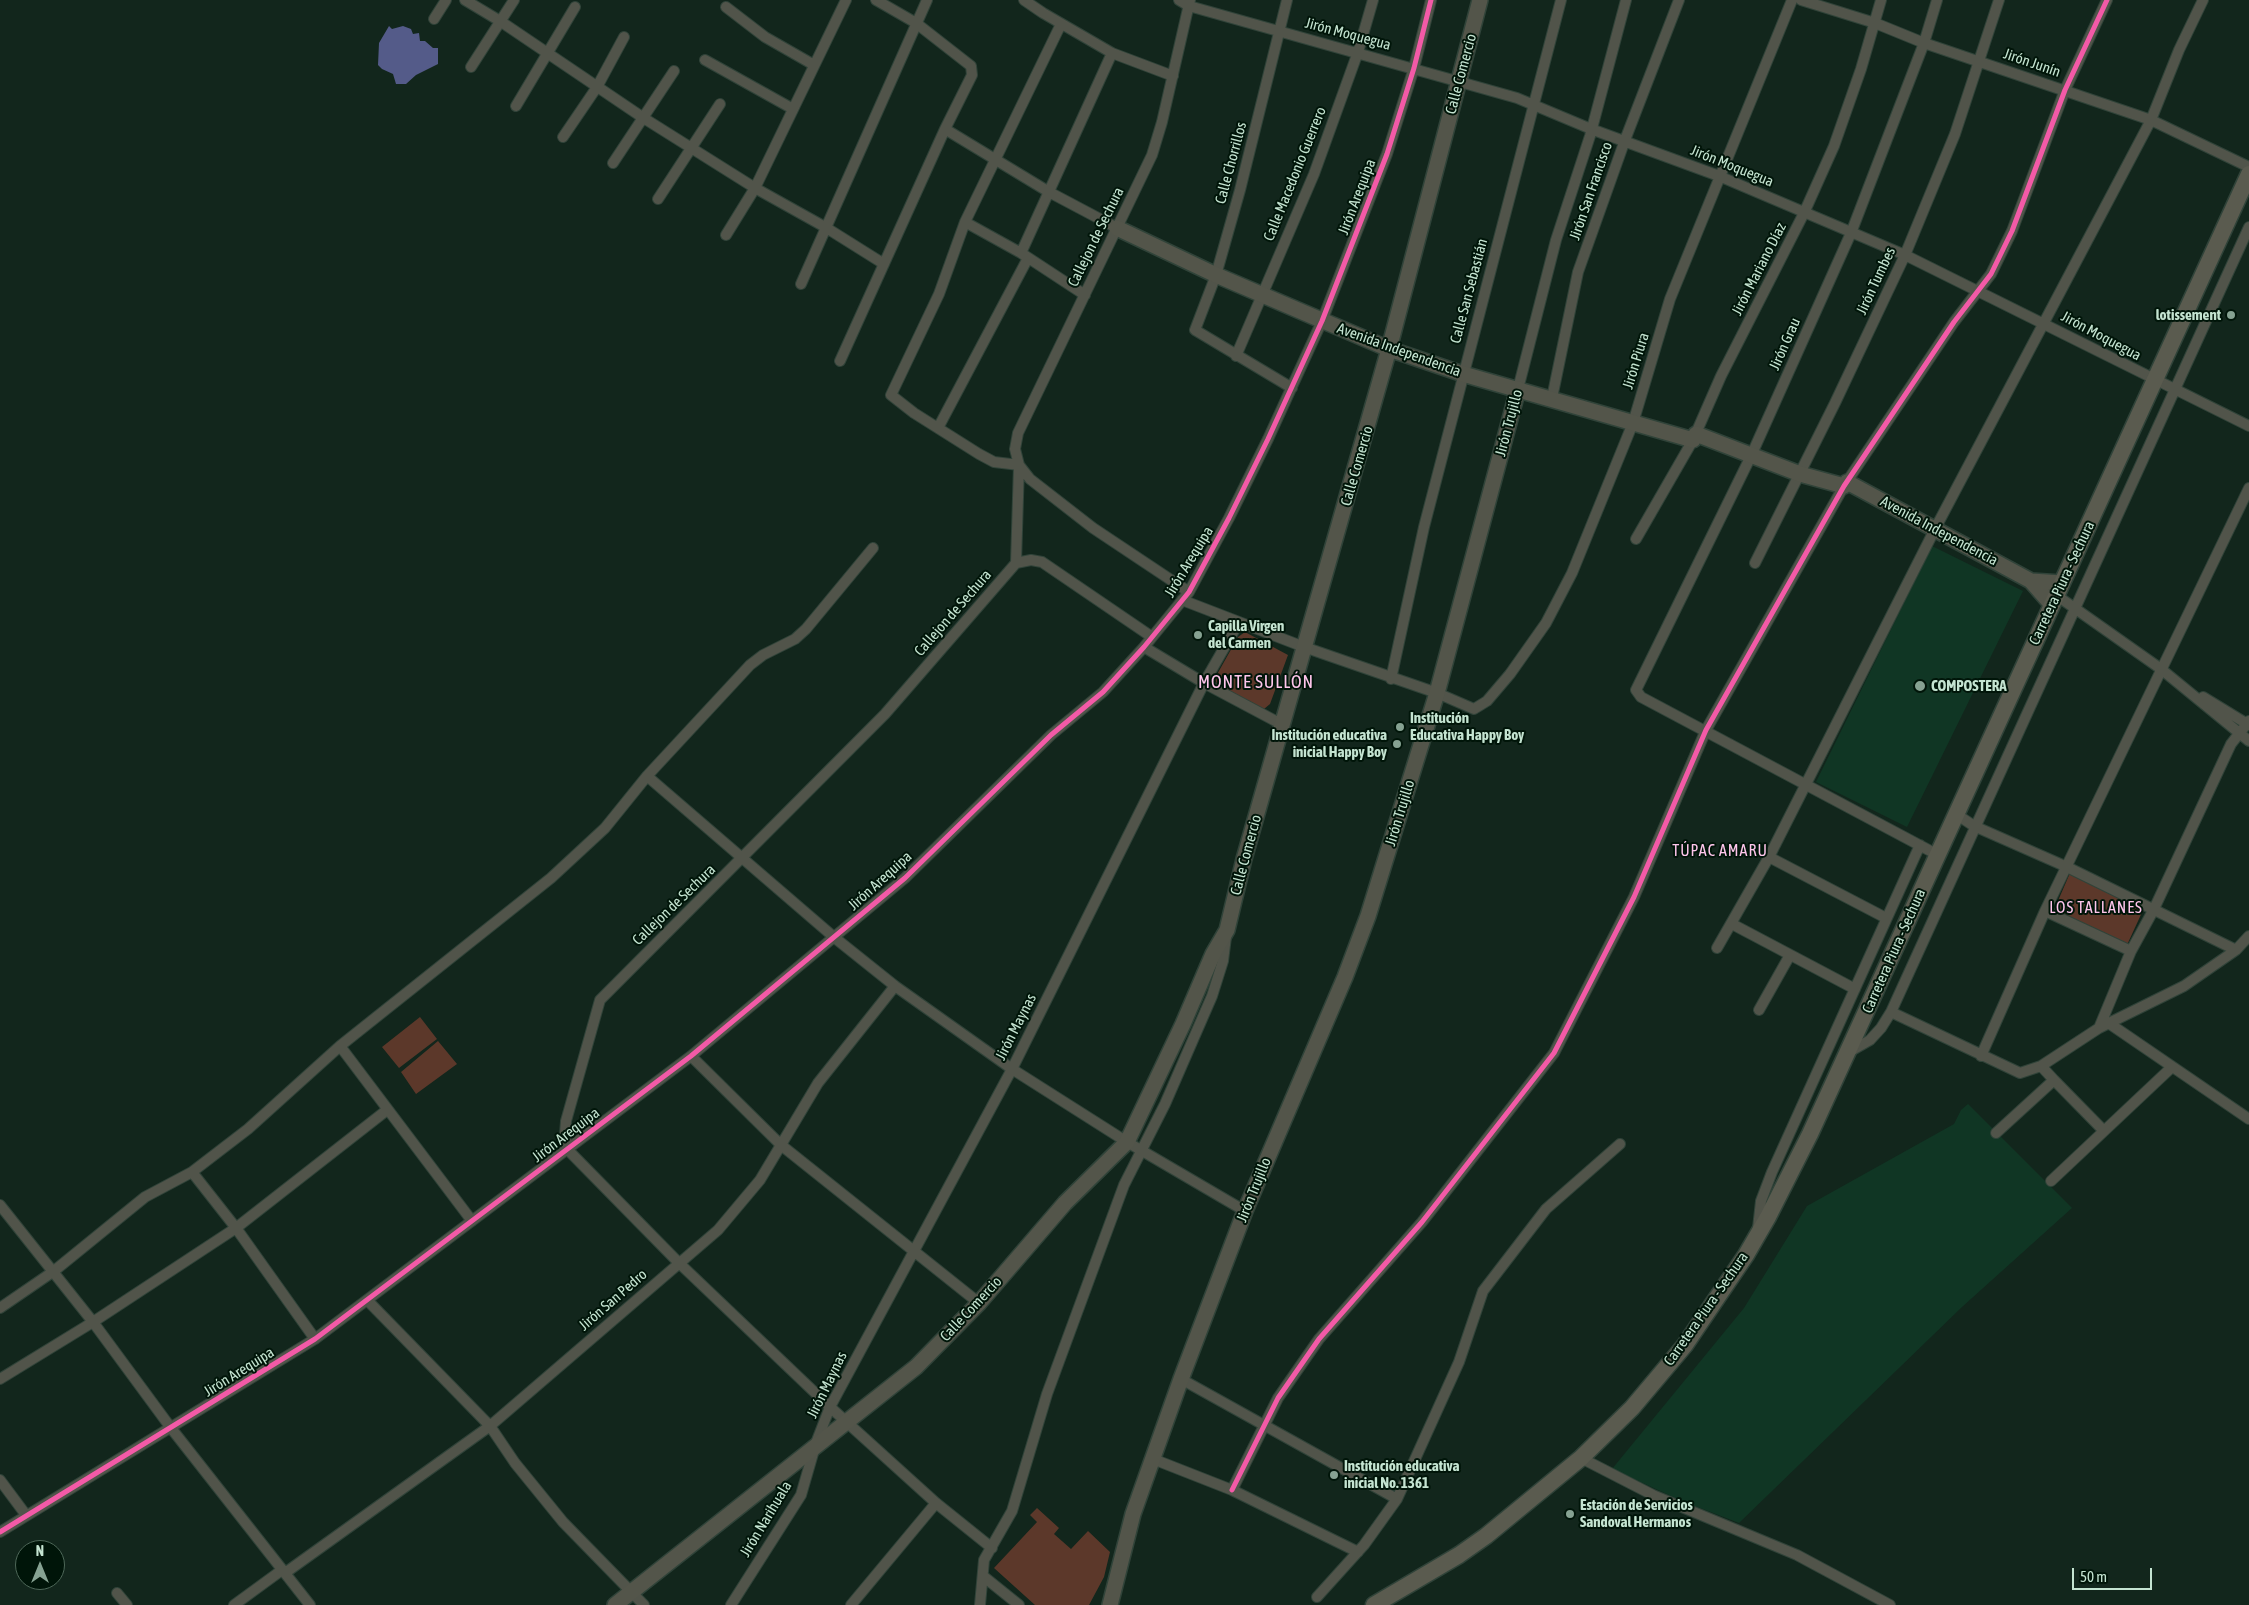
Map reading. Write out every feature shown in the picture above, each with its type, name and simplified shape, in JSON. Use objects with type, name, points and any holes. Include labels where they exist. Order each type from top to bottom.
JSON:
[{"type":"main road","name":"Carretera Piura - Sechura","points":[[1374,1605],[1460,1555],[1581,1458],[1632,1408],[1684,1345],[1757,1236],[1810,1134],[2249,174]]},
{"type":"street","points":[[434,19],[446,0]]},
{"type":"street","points":[[466,0],[642,118],[755,188],[825,227],[884,264]]},
{"type":"street","points":[[471,67],[514,0]]},
{"type":"street","points":[[726,235],[755,188],[846,0]]},
{"type":"street","points":[[840,361],[944,129],[972,75],[971,66],[916,23],[876,0]]},
{"type":"street","points":[[801,284],[824,237],[825,227],[926,0]]},
{"type":"street","points":[[1024,0],[1112,54],[1173,76]]},
{"type":"street","name":"Jirón Moquegua","points":[[1179,0],[1279,31],[1459,80],[1534,105],[1591,129],[1719,176],[1905,255],[1979,290],[2154,381],[2249,426]]},
{"type":"street","name":"Calle Chorrillos","points":[[1236,356],[1195,330],[1216,275],[1240,190],[1287,0]]},
{"type":"street","name":"Calle Macedonio Guerrero","points":[[1236,356],[1314,174],[1358,52],[1372,0]]},
{"type":"street","name":"Jirón Arequipa","points":[[1,1531],[316,1339],[691,1056],[905,878],[1050,735],[1103,692],[1152,638],[1189,592],[1230,518],[1292,388],[1322,321],[1387,154],[1414,68],[1431,0]]},
{"type":"street","name":"Calle Comercio","points":[[980,1605],[984,1560],[1012,1511],[1047,1394],[1124,1185],[1143,1151],[1212,996],[1223,961],[1227,930],[1244,860],[1390,349],[1480,0]]},
{"type":"street","name":"Calle San Sebastián","points":[[1391,679],[1424,527],[1561,0]]},
{"type":"street","name":"Jirón Trujillo","points":[[1110,1605],[1131,1523],[1181,1379],[1245,1211],[1352,960],[1368,916],[1437,693],[1556,240],[1591,129],[1626,0]]},
{"type":"street","name":"Jirón San Francisco","points":[[1552,398],[1578,272],[1625,140],[1679,0]]},
{"type":"street","name":"Jirón Piura","points":[[1437,693],[1474,710],[1487,702],[1510,674],[1546,623],[1572,573],[1633,423],[1670,299],[1792,0]]},
{"type":"street","name":"Jirón Junín","points":[[1801,0],[1874,23],[1924,43],[2151,120],[2249,167]]},
{"type":"street","name":"Jirón Mariano Díaz","points":[[1636,539],[1695,437],[1722,376],[1804,213],[1834,146],[1880,0]]},
{"type":"street","name":"Jirón Grau","points":[[1706,730],[1641,697],[1636,690],[1751,456],[1851,233],[1924,43],[1937,0]]},
{"type":"street","name":"Jirón Tumbes","points":[[1755,564],[1905,255],[1954,134],[1998,0]]},
{"type":"street","points":[[1232,1490],[1263,1424],[1318,1338],[1422,1222],[1554,1053],[1634,897],[1706,730],[1846,484],[1954,322],[1991,274],[2012,231],[2065,90],[2107,0]]},
{"type":"street","points":[[1717,948],[1769,857],[1935,529],[2151,120],[2179,50],[2204,0]]},
{"type":"street","name":"Callejon de Sechura","points":[[567,1149],[566,1121],[600,1000],[885,714],[1016,563],[1019,465],[1014,449],[1018,433],[1152,155],[1190,3]]},
{"type":"street","points":[[516,106],[575,7]]},
{"type":"street","points":[[726,7],[765,37],[814,65]]},
{"type":"street","points":[[1061,24],[965,222],[939,294],[891,395],[938,428],[994,462],[1019,465],[1030,479],[1093,528],[1189,592]]},
{"type":"street","points":[[563,137],[597,87],[624,37]]},
{"type":"street","points":[[938,428],[1025,255],[1049,192],[1112,54]]},
{"type":"street","points":[[705,60],[793,109]]},
{"type":"street","points":[[613,163],[674,71]]},
{"type":"street","points":[[658,199],[720,104]]},
{"type":"street","points":[[944,129],[1049,192],[1117,228]]},
{"type":"street","points":[[965,222],[1025,255],[1085,295]]},
{"type":"street","points":[[1847,1053],[1870,1040],[1881,1028],[1891,1012],[2249,227]]},
{"type":"street","name":"Avenida Independencia","points":[[1117,228],[1216,275],[1390,349],[1463,374],[1552,398],[1633,423],[1695,437],[1800,474],[1846,484],[2056,594]]},
{"type":"street","points":[[1236,356],[1292,388]]},
{"type":"street","points":[[1981,1056],[2045,911],[2249,488]]},
{"type":"street","points":[[0,1308],[54,1271],[145,1197],[192,1172],[248,1129],[340,1046],[551,878],[604,828],[648,776],[750,665],[763,655],[795,639],[806,630],[873,548]]},
{"type":"street","points":[[1016,563],[1031,560],[1042,562],[1152,638]]},
{"type":"street","name":"Avenida Independencia","points":[[2031,581],[2056,594]]},
{"type":"street","points":[[2056,594],[2161,669],[2249,741]]},
{"type":"street","points":[[1182,600],[1391,679],[1437,693]]},
{"type":"street","name":"Jirón Maynas","points":[[816,1444],[830,1407],[1012,1069],[1204,684],[1238,622]]},
{"type":"street","points":[[1144,647],[1204,684],[1284,725]]},
{"type":"street","points":[[2099,1028],[2131,951],[2154,909],[2231,744],[2248,723],[2171,677]]},
{"type":"street","points":[[1706,730],[1938,855]]},
{"type":"street","points":[[648,776],[834,938],[895,986],[1012,1069],[1127,1142],[1245,1211]]},
{"type":"street","points":[[1956,814],[1976,826],[2067,867],[2236,950]]},
{"type":"street","points":[[1757,1236],[1761,1202],[1772,1172],[1920,845]]},
{"type":"street","points":[[1769,857],[1886,918]]},
{"type":"street","points":[[2045,911],[2131,951]]},
{"type":"street","points":[[1732,924],[1854,989]]},
{"type":"street","name":"Calle Comercio","points":[[614,1605],[916,1367],[979,1303],[1065,1203],[1127,1142],[1183,1024],[1213,954],[1227,930]]},
{"type":"street","points":[[1891,1012],[2020,1073],[2042,1066],[2099,1028],[2184,986],[2236,950],[2249,936]]},
{"type":"street","points":[[1759,1010],[1790,955]]},
{"type":"street","name":"Jirón San Pedro","points":[[234,1605],[490,1426],[678,1262],[718,1230],[760,1180],[818,1083],[895,986]]},
{"type":"street","points":[[2110,1024],[2249,1119]]},
{"type":"street","points":[[340,1046],[472,1221]]},
{"type":"street","points":[[691,1056],[781,1145],[979,1303]]},
{"type":"street","points":[[2042,1066],[2104,1131]]},
{"type":"street","points":[[2051,1181],[2172,1067]]},
{"type":"street","points":[[1996,1133],[2054,1080]]},
{"type":"street","points":[[0,1380],[94,1322],[236,1228],[387,1110]]},
{"type":"street","points":[[1317,1597],[1358,1552],[1397,1499],[1459,1362],[1483,1290],[1546,1209],[1620,1144]]},
{"type":"street","points":[[567,1149],[678,1262],[830,1407],[936,1503],[992,1548]]},
{"type":"street","points":[[192,1172],[236,1228],[316,1339]]},
{"type":"street","points":[[0,1205],[94,1322],[172,1428],[310,1605]]},
{"type":"street","points":[[368,1301],[490,1426],[515,1463],[563,1522],[644,1605]]},
{"type":"street","points":[[1181,1379],[1397,1499]]},
{"type":"street","name":"Jirón Narihuala","points":[[731,1605],[801,1495],[816,1444]]},
{"type":"street","points":[[1581,1458],[1653,1495],[1797,1554],[1890,1605]]},
{"type":"street","points":[[1153,1459],[1232,1490],[1358,1552]]},
{"type":"street","points":[[0,1480],[26,1515]]},
{"type":"street","points":[[851,1605],[936,1503]]},
{"type":"street","points":[[983,1576],[1019,1605]]},
{"type":"street","points":[[117,1593],[127,1605]]},
{"type":"shaded area","name":"COMPOSTERA","points":[[1932,546],[2023,591],[1907,827],[1816,782]]},
{"type":"shaded area","points":[[1245,632],[1288,655],[1270,704],[1264,709],[1220,687],[1215,678],[1238,637]]},
{"type":"shaded area","points":[[2070,873],[2144,908],[2127,945],[2054,910]]},
{"type":"shaded area","points":[[420,1017],[437,1039],[399,1068],[382,1047]]},
{"type":"shaded area","points":[[438,1041],[457,1064],[416,1094],[401,1072]]},
{"type":"shaded area","points":[[1968,1104],[2072,1208],[1962,1307],[1739,1523],[1682,1501],[1612,1469],[1744,1308],[1807,1206],[1954,1124],[1961,1110]]},
{"type":"shaded area","points":[[1037,1508],[1059,1528],[1054,1534],[1071,1549],[1088,1531],[1110,1552],[1104,1577],[1089,1605],[1035,1605],[994,1568],[1037,1522],[1030,1515]]},
{"type":"water","points":[[389,26],[392,29],[403,26],[411,29],[413,34],[419,33],[420,41],[425,41],[433,48],[438,48],[438,64],[416,75],[406,84],[396,84],[393,74],[378,65],[379,43]]},
{"type":"cycle path","points":[[0,1532],[315,1339],[691,1056],[905,878],[1051,735],[1103,692],[1144,647],[1189,592],[1229,518],[1268,439],[1322,321],[1387,154],[1414,68],[1431,0]]},
{"type":"cycle path","points":[[1232,1490],[1278,1398],[1319,1339],[1422,1222],[1554,1053],[1634,897],[1706,730],[1844,486],[1954,322],[1991,274],[2012,231],[2065,90],[2107,0]]},
{"type":"place","name":"lotissement","points":[[2231,315]]},
{"type":"place","name":"Capilla Virgen del Carmen","points":[[1198,635]]},
{"type":"place","name":"COMPOSTERA","points":[[1920,686]]},
{"type":"place","name":"Institución Educativa Happy Boy","points":[[1400,727]]},
{"type":"place","name":"Institución educativa inicial Happy Boy","points":[[1397,744]]},
{"type":"place","name":"Institución educativa inicial No. 1361","points":[[1334,1475]]},
{"type":"place","name":"Estación de Servicios Sandoval Hermanos","points":[[1570,1514]]},
{"type":"district","name":"MONTE SULLÓN","points":[[1256,682]]},
{"type":"district","name":"TÚPAC AMARU","points":[[1720,851]]},
{"type":"district","name":"LOS TALLANES","points":[[2096,908]]}]
